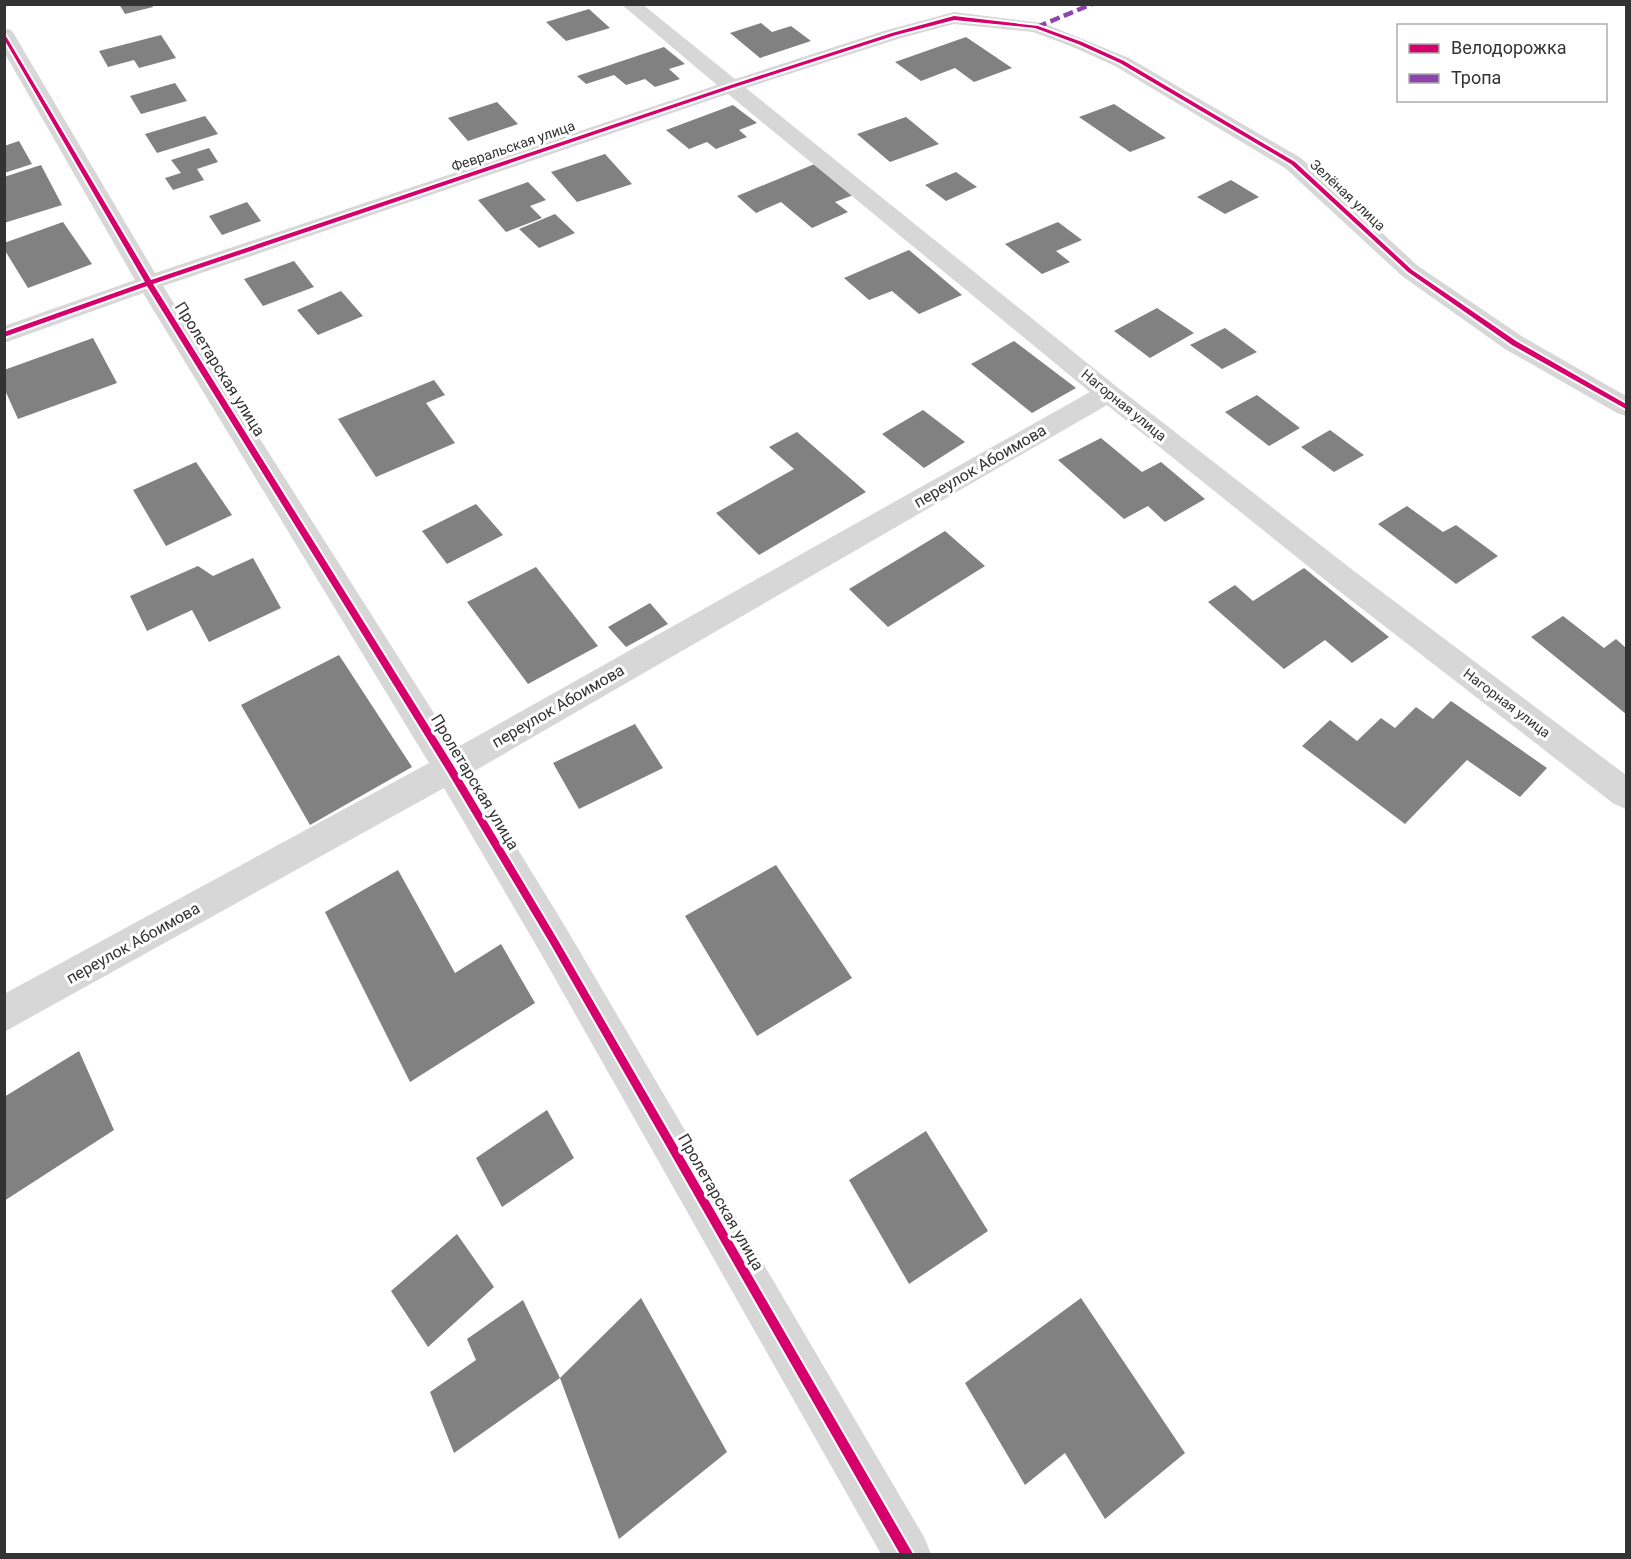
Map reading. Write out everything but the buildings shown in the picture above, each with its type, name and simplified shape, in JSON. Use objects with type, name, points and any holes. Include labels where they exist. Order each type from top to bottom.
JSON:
[{"type":"street","name":"Нагорная улица","points":[[630,4],[1108,393],[1344,579],[1626,794]]},
{"type":"street","name":"Февральская улица","points":[[4,335],[149,283],[894,34],[954,18],[1036,27]]},
{"type":"street","name":"Зелёная улица","points":[[1036,27],[1122,62],[1293,162],[1410,271],[1514,343],[1626,407]]},
{"type":"street","name":"Пролетарская улица","points":[[4,34],[149,283],[450,768],[559,950],[907,1554]]},
{"type":"street","name":"переулок Абоимова","points":[[4,1014],[450,768],[1108,393]]},
{"type":"marked path","points":[[1037,27],[1092,4]]},
{"type":"cycle path","points":[[4,335],[149,283],[733,86],[894,34],[954,18],[1036,27],[1122,62],[1293,163],[1410,271],[1514,343],[1626,407]]},
{"type":"cycle path","points":[[4,34],[149,283],[450,768],[553,940],[907,1554]]}]
